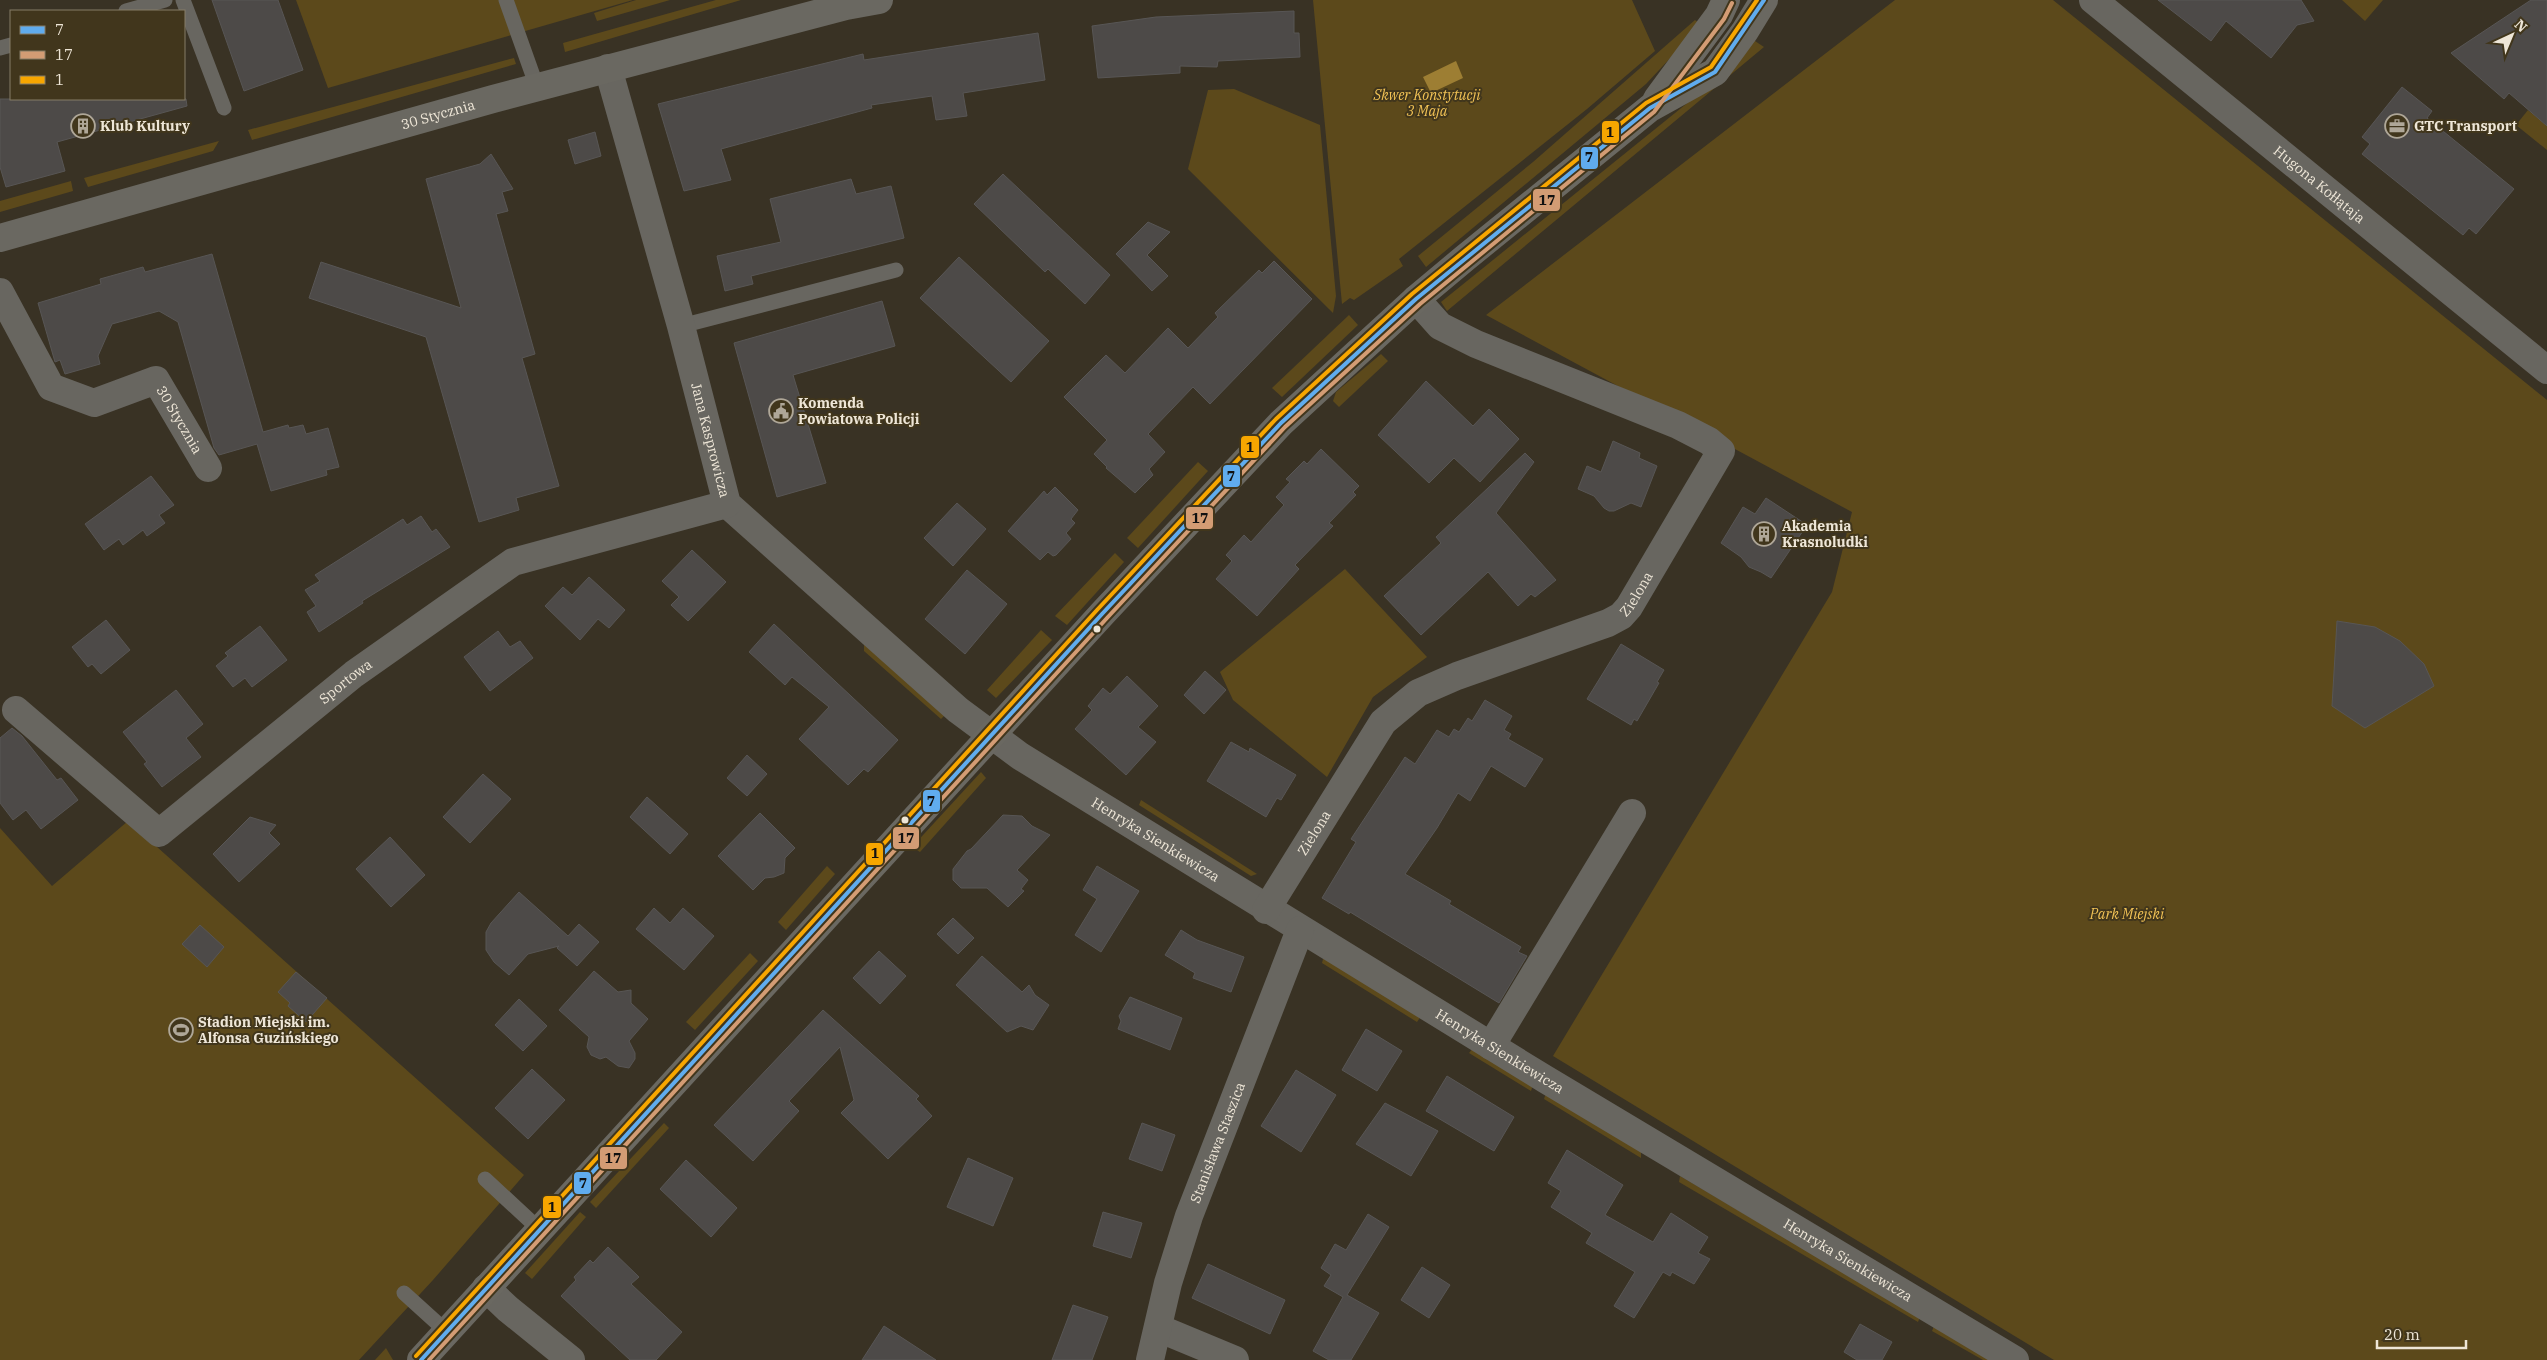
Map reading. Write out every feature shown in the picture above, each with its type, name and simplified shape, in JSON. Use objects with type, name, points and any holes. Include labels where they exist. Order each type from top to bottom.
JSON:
[{"type":"street","name":"30 Stycznia","points":[[0,238],[255,165],[608,68],[846,6],[879,0]]},
{"type":"street","points":[[1650,108],[1719,15],[1726,0]]},
{"type":"street","points":[[421,1360],[991,735],[1282,423],[1416,299],[1650,108],[1715,72],[1745,31],[1764,0]]},
{"type":"street","name":"Hugona Kołłątaja","points":[[2093,0],[2547,370]]},
{"type":"street","name":"Jana Kasprowicza","points":[[608,68],[681,326],[727,504],[958,710],[991,735]]},
{"type":"street","name":"30 Stycznia","points":[[0,292],[51,388],[94,403],[156,380],[208,468]]},
{"type":"street","name":"Zielona","points":[[1266,910],[1383,722],[1418,693],[1457,676],[1608,623],[1621,616],[1629,607],[1669,541],[1721,451],[1709,441],[1678,425],[1462,337],[1440,326],[1416,299]]},
{"type":"street","name":"Sportowa","points":[[16,710],[159,832],[354,674],[513,562],[727,504]]},
{"type":"street","name":"Henryka Sienkiewicza","points":[[991,735],[1020,756],[1266,910],[1836,1255],[2015,1360]]},
{"type":"street","points":[[1491,1046],[1632,813]]},
{"type":"street","name":"Stanisława Staszica","points":[[1150,1360],[1168,1282],[1189,1216],[1300,930]]},
{"type":"street","points":[[486,1288],[508,1309],[571,1360]]},
{"type":"street","points":[[1158,1328],[1235,1360]]},
{"type":"lane","points":[[130,10],[165,0]]},
{"type":"lane","points":[[183,0],[224,108]]},
{"type":"lane","points":[[506,0],[537,88]]},
{"type":"lane","points":[[681,326],[896,270]]},
{"type":"lane","points":[[485,1179],[540,1230]]},
{"type":"lane","points":[[404,1293],[446,1332]]},
{"type":"green space","points":[[296,0],[633,0],[328,88]]},
{"type":"green space","points":[[636,0],[670,0],[597,21],[594,13]]},
{"type":"green space","points":[[716,0],[741,0],[565,52],[563,43]]},
{"type":"green space","name":"Skwer Konstytucji 3 Maja","points":[[1313,0],[1632,0],[1655,51],[1587,109],[1399,259],[1403,266],[1354,300],[1350,298],[1342,304]]},
{"type":"green space","name":"Park Miejski","points":[[1895,0],[2053,0],[2547,400],[2547,1360],[2054,1360],[1553,1056],[1832,592],[1852,512],[1486,315]]},
{"type":"green space","points":[[2342,0],[2383,0],[2365,21]]},
{"type":"green space","points":[[1695,20],[1699,23],[1689,38],[1646,84],[1426,267],[1418,256],[1533,162]]},
{"type":"green space","points":[[1752,39],[1764,47],[1447,311],[1441,302],[1727,71]]},
{"type":"green space","points":[[514,58],[516,64],[252,140],[248,130]]},
{"type":"green space","points":[[1234,89],[1320,125],[1336,296],[1333,313],[1188,169],[1208,90]]},
{"type":"green space","points":[[2528,110],[2547,126],[2547,150],[2516,125]]},
{"type":"green space","points":[[219,141],[213,151],[88,187],[84,178]]},
{"type":"green space","points":[[71,181],[73,191],[0,212],[0,201]]},
{"type":"green space","points":[[1349,315],[1358,325],[1282,397],[1272,388]]},
{"type":"green space","points":[[1381,354],[1388,361],[1339,407],[1333,401],[1336,392]]},
{"type":"green space","points":[[1198,462],[1208,471],[1138,548],[1127,538]]},
{"type":"green space","points":[[1115,553],[1124,562],[1067,625],[1055,616]]},
{"type":"green space","points":[[1345,569],[1427,657],[1373,697],[1327,777],[1233,700],[1220,672]]},
{"type":"green space","points":[[1041,630],[1052,640],[996,698],[987,690]]},
{"type":"green space","points":[[864,644],[945,715],[941,719],[864,651]]},
{"type":"green space","points":[[981,772],[986,778],[920,852],[912,847]]},
{"type":"green space","points":[[1141,800],[1257,874],[1251,876],[1139,805]]},
{"type":"green space","name":"Stadion Miejski im. Alfonsa Guzińskiego","points":[[128,821],[524,1175],[433,1280],[359,1360],[0,1360],[0,828],[52,886]]},
{"type":"green space","points":[[827,866],[835,874],[786,930],[778,922]]},
{"type":"green space","points":[[750,953],[758,961],[695,1030],[686,1022]]},
{"type":"green space","points":[[1323,959],[1328,960],[1421,1016],[1417,1022],[1322,963]]},
{"type":"green space","points":[[1473,1048],[1533,1085],[1531,1091],[1469,1053]]},
{"type":"green space","points":[[1546,1093],[1641,1151],[1641,1158],[1544,1099]]},
{"type":"green space","points":[[664,1123],[669,1128],[596,1208],[590,1202]]},
{"type":"green space","points":[[1680,1176],[1920,1317],[1918,1322],[1679,1182]]},
{"type":"green space","points":[[580,1212],[586,1217],[532,1279],[525,1273]]},
{"type":"green space","points":[[1934,1326],[1992,1360],[1983,1360],[1932,1331]]},
{"type":"green space","points":[[386,1348],[393,1360],[375,1360]]},
{"type":"shaded area","points":[[1456,61],[1463,78],[1431,93],[1423,77]]},
{"type":"building","points":[[212,0],[278,0],[303,70],[244,91]]},
{"type":"building","points":[[2158,0],[2301,0],[2314,21],[2297,25],[2271,58],[2226,21],[2211,41]]},
{"type":"building","points":[[2531,0],[2547,0],[2547,126],[2509,93],[2504,99],[2451,53]]},
{"type":"building","points":[[1294,11],[1294,33],[1299,33],[1300,57],[1218,61],[1217,67],[1180,66],[1180,73],[1098,78],[1092,26],[1156,17]]},
{"type":"building","points":[[1038,33],[1045,80],[963,93],[967,116],[936,120],[932,96],[871,105],[872,108],[721,149],[731,180],[684,191],[658,104],[863,54],[864,60]]},
{"type":"building","points":[[2402,87],[2432,111],[2427,118],[2514,189],[2476,234],[2469,228],[2463,235],[2362,154],[2370,144],[2362,137]]},
{"type":"building","points":[[0,99],[186,99],[187,106],[57,142],[65,171],[6,187],[0,167]]},
{"type":"building","points":[[595,132],[601,156],[575,164],[568,140]]},
{"type":"building","points":[[491,154],[513,189],[502,192],[508,211],[496,214],[535,354],[522,358],[559,486],[516,498],[519,510],[479,522],[426,337],[309,298],[321,262],[461,308],[426,179],[480,164]]},
{"type":"building","points":[[1003,174],[1110,275],[1085,304],[1048,269],[1045,272],[974,204]]},
{"type":"building","points":[[851,179],[856,194],[891,186],[904,238],[751,276],[753,284],[725,291],[717,256],[781,242],[770,199]]},
{"type":"building","points":[[1148,222],[1170,232],[1147,255],[1168,276],[1152,291],[1116,254]]},
{"type":"building","points":[[212,254],[263,432],[288,425],[289,428],[303,425],[306,434],[328,428],[339,467],[326,470],[327,475],[271,491],[257,444],[219,455],[214,448],[178,322],[159,311],[112,324],[98,356],[100,364],[65,374],[60,360],[55,362],[38,303],[101,284],[100,279],[143,267],[145,272]]},
{"type":"building","points":[[959,257],[1049,341],[1011,382],[920,298]]},
{"type":"building","points":[[1274,261],[1312,299],[1210,404],[1193,387],[1148,434],[1165,452],[1149,469],[1153,475],[1135,493],[1106,468],[1094,454],[1107,440],[1064,397],[1106,355],[1125,373],[1168,328],[1188,348],[1218,317],[1215,313],[1259,270],[1262,273]]},
{"type":"building","name":"Komenda Powiatowa Policji","points":[[882,301],[895,346],[793,375],[826,483],[777,497],[734,343]]},
{"type":"building","points":[[1426,381],[1473,426],[1489,409],[1519,439],[1480,482],[1454,458],[1429,483],[1378,435]]},
{"type":"building","points":[[1613,441],[1640,453],[1639,458],[1657,466],[1641,507],[1631,503],[1614,511],[1609,511],[1594,496],[1578,489],[1587,466],[1601,472]]},
{"type":"building","points":[[1321,449],[1359,486],[1353,492],[1356,495],[1329,523],[1333,526],[1295,565],[1299,569],[1257,616],[1216,579],[1232,561],[1226,555],[1244,535],[1251,542],[1284,505],[1276,497],[1290,482],[1286,479],[1304,461],[1307,464]]},
{"type":"building","points":[[1525,453],[1534,462],[1496,513],[1556,580],[1535,597],[1531,594],[1518,606],[1488,572],[1421,635],[1384,596],[1441,543],[1436,537]]},
{"type":"building","points":[[151,476],[174,505],[159,515],[165,523],[147,536],[143,530],[123,545],[119,539],[104,550],[85,524]]},
{"type":"building","points":[[1055,487],[1078,510],[1071,519],[1075,523],[1066,533],[1071,539],[1056,555],[1053,556],[1048,552],[1040,560],[1008,531],[1044,491],[1047,495]]},
{"type":"building","name":"Akademia Krasnoludki","points":[[1766,498],[1807,525],[1771,578],[1749,567],[1741,557],[1721,543],[1743,507],[1755,514]]},
{"type":"building","points":[[957,503],[986,529],[953,566],[924,538]]},
{"type":"building","points":[[421,516],[432,532],[436,529],[450,547],[362,601],[363,603],[319,632],[307,612],[316,606],[305,590],[320,581],[315,575],[403,519],[407,525]]},
{"type":"building","points":[[692,550],[726,582],[688,621],[671,605],[679,597],[662,581]]},
{"type":"building","points":[[967,570],[1007,604],[965,654],[925,619]]},
{"type":"building","points":[[589,577],[625,610],[609,628],[598,619],[580,640],[545,606],[563,587],[572,595]]},
{"type":"building","points":[[106,620],[130,650],[101,674],[92,664],[88,667],[72,647]]},
{"type":"building","points":[[2337,621],[2375,627],[2400,641],[2424,664],[2434,686],[2365,728],[2332,706]]},
{"type":"building","points":[[774,624],[898,740],[868,772],[864,769],[848,785],[799,739],[829,707],[792,677],[785,685],[749,652]]},
{"type":"building","points":[[260,626],[287,660],[252,687],[245,678],[233,687],[216,666],[228,656],[225,653]]},
{"type":"building","points":[[498,631],[510,647],[520,641],[533,658],[490,691],[464,657]]},
{"type":"building","points":[[1621,644],[1664,670],[1657,682],[1659,683],[1637,721],[1634,719],[1631,725],[1587,699]]},
{"type":"building","points":[[1205,671],[1226,690],[1204,714],[1184,695]]},
{"type":"building","points":[[1127,676],[1158,706],[1138,727],[1156,742],[1126,775],[1075,729],[1092,710],[1088,706],[1103,688],[1110,694]]},
{"type":"building","points":[[176,690],[203,724],[186,738],[201,757],[162,787],[144,764],[147,762],[123,732]]},
{"type":"building","points":[[1485,700],[1512,716],[1504,730],[1511,734],[1508,739],[1543,759],[1525,787],[1491,766],[1470,801],[1458,793],[1437,828],[1405,874],[1451,901],[1449,904],[1521,947],[1518,952],[1527,956],[1499,1003],[1350,912],[1349,914],[1322,898],[1356,842],[1351,839],[1405,757],[1415,764],[1437,730],[1449,737],[1454,729],[1459,732],[1468,718],[1472,721]]},
{"type":"building","points":[[12,728],[22,736],[57,780],[61,778],[78,800],[41,829],[26,810],[13,820],[0,803],[0,738]]},
{"type":"building","points":[[1231,742],[1249,752],[1250,748],[1296,775],[1281,800],[1277,798],[1266,817],[1207,781]]},
{"type":"building","points":[[747,755],[767,774],[747,796],[727,778]]},
{"type":"building","points":[[483,774],[511,799],[470,843],[443,817]]},
{"type":"building","points":[[647,797],[688,834],[670,854],[630,817]]},
{"type":"building","points":[[760,813],[795,848],[785,858],[784,873],[765,878],[753,890],[718,856]]},
{"type":"building","points":[[1003,815],[1022,816],[1032,826],[1050,835],[1017,870],[1028,880],[1021,889],[1024,891],[1008,907],[987,888],[961,888],[953,880],[953,869],[967,851]]},
{"type":"building","points":[[250,817],[276,825],[269,833],[280,844],[239,882],[213,854]]},
{"type":"building","points":[[390,837],[425,875],[391,907],[356,869]]},
{"type":"building","points":[[1097,866],[1139,891],[1101,952],[1075,935],[1097,899],[1083,890]]},
{"type":"building","points":[[519,892],[568,936],[579,924],[599,942],[577,966],[557,948],[559,946],[528,954],[509,975],[494,962],[486,950],[486,932],[491,923]]},
{"type":"building","points":[[654,908],[670,923],[683,908],[714,936],[684,970],[636,929]]},
{"type":"building","points":[[953,918],[974,938],[958,954],[937,934]]},
{"type":"building","points":[[200,925],[224,947],[207,967],[182,944]]},
{"type":"building","points":[[1181,930],[1197,940],[1244,957],[1231,992],[1193,978],[1195,973],[1165,955]]},
{"type":"building","points":[[879,951],[906,976],[880,1004],[853,978]]},
{"type":"building","points":[[982,956],[1022,992],[1029,985],[1035,995],[1049,1005],[1033,1030],[1021,1026],[1007,1032],[956,985]]},
{"type":"building","points":[[594,971],[618,992],[631,990],[631,1003],[648,1019],[629,1041],[635,1053],[635,1059],[629,1068],[618,1066],[606,1057],[600,1059],[591,1055],[587,1047],[589,1037],[559,1010]]},
{"type":"building","points":[[296,972],[327,998],[306,1022],[288,1006],[290,1003],[278,992]]},
{"type":"building","points":[[1130,997],[1182,1018],[1170,1050],[1118,1029],[1121,1021],[1119,1016]]},
{"type":"building","points":[[519,999],[547,1026],[523,1051],[495,1025]]},
{"type":"building","points":[[823,1010],[919,1096],[916,1099],[932,1116],[888,1159],[841,1113],[854,1100],[840,1047],[789,1101],[799,1111],[753,1161],[714,1125]]},
{"type":"building","points":[[1366,1029],[1402,1051],[1377,1091],[1342,1070]]},
{"type":"building","points":[[532,1069],[565,1100],[528,1139],[495,1108]]},
{"type":"building","points":[[1296,1070],[1336,1095],[1301,1152],[1261,1126]]},
{"type":"building","points":[[1447,1076],[1514,1117],[1494,1151],[1426,1111]]},
{"type":"building","points":[[1385,1103],[1438,1131],[1411,1176],[1356,1144]]},
{"type":"building","points":[[1142,1123],[1175,1135],[1162,1171],[1129,1159]]},
{"type":"building","points":[[1567,1150],[1623,1185],[1605,1215],[1653,1242],[1671,1213],[1708,1237],[1698,1253],[1710,1259],[1694,1284],[1672,1272],[1670,1276],[1663,1272],[1634,1318],[1614,1306],[1635,1272],[1586,1243],[1592,1233],[1551,1207],[1561,1191],[1548,1183]]},
{"type":"building","points":[[968,1158],[1013,1178],[993,1226],[947,1207]]},
{"type":"building","points":[[686,1160],[737,1208],[711,1237],[660,1189]]},
{"type":"building","points":[[1103,1212],[1142,1223],[1131,1258],[1093,1246]]},
{"type":"building","points":[[1368,1214],[1389,1227],[1347,1295],[1379,1313],[1351,1360],[1329,1360],[1313,1351],[1343,1297],[1324,1286],[1331,1275],[1321,1268],[1335,1244],[1346,1250]]},
{"type":"building","points":[[608,1247],[639,1277],[631,1284],[682,1332],[656,1360],[630,1360],[561,1296],[576,1280],[574,1277],[590,1260],[593,1263]]},
{"type":"building","points":[[1208,1264],[1285,1300],[1270,1334],[1192,1298]]},
{"type":"building","points":[[1422,1267],[1450,1285],[1429,1318],[1401,1300]]},
{"type":"building","points":[[1073,1305],[1108,1317],[1092,1360],[1052,1360]]},
{"type":"building","points":[[1860,1324],[1892,1342],[1882,1360],[1857,1360],[1844,1352]]},
{"type":"building","points":[[884,1326],[936,1360],[862,1360]]},
{"type":"transit line","name":"1","points":[[416,1356],[1097,610],[1276,419],[1412,294],[1646,103],[1711,67],[1757,0]]},
{"type":"transit line","name":"7","points":[[421,1360],[1102,614],[1281,423],[1416,299],[1650,108],[1715,72],[1764,0]]},
{"type":"transit line","name":"17","points":[[429,1360],[1107,618],[1285,427],[1420,304],[1654,112],[1724,19],[1732,3]]},
{"type":"place","name":"Klub Kultury","points":[[83,126]]},
{"type":"place","name":"GTC Transport","points":[[2397,126]]},
{"type":"place","name":"Komenda Powiatowa Policji","points":[[781,411]]},
{"type":"place","name":"Akademia Krasnoludki","points":[[1764,534]]},
{"type":"place","name":"Stadion Miejski im. Alfonsa Guzińskiego","points":[[181,1030]]}]
